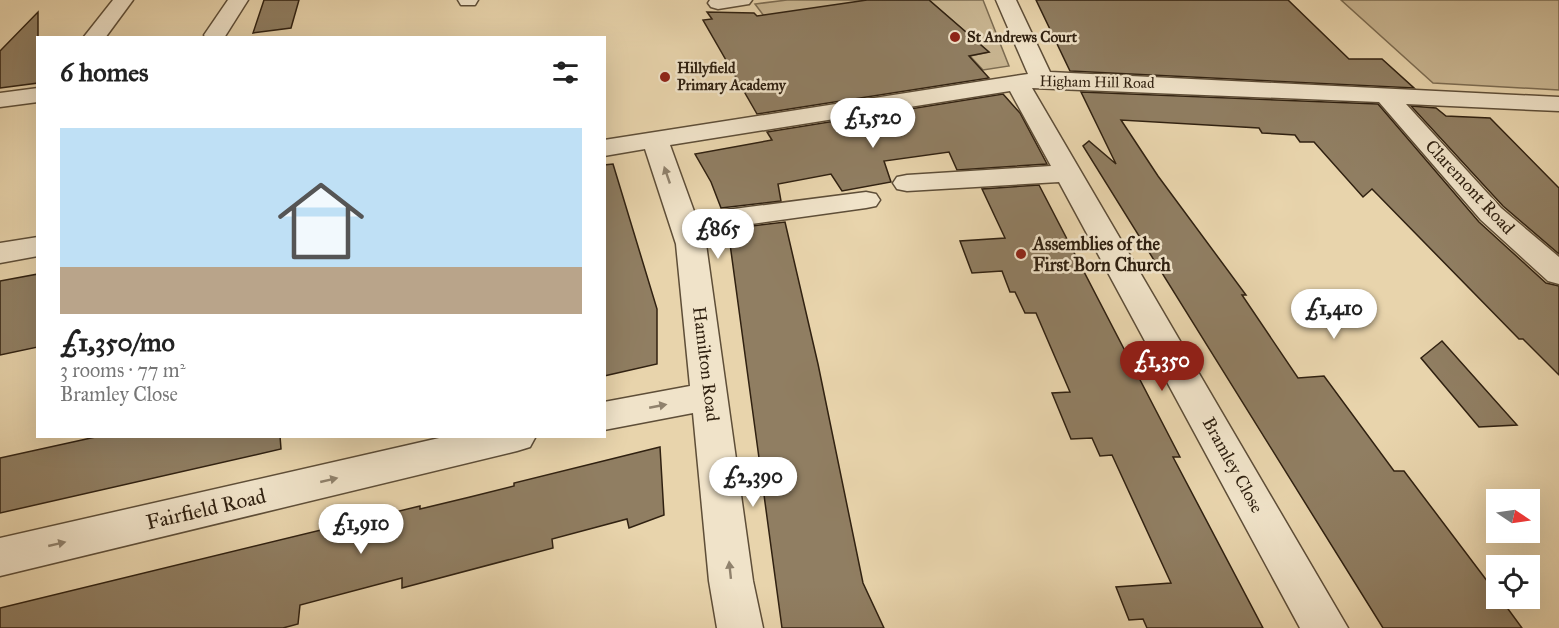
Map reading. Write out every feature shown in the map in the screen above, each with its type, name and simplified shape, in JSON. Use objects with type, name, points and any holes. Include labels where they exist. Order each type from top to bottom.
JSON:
[{"type":"street","points":[[215,35],[238,0]]},
{"type":"street","points":[[718,3],[742,0]]},
{"type":"street","points":[[1006,0],[1042,79]]},
{"type":"street","points":[[94,36],[119,2]]},
{"type":"street","name":"Higham Hill Road","points":[[606,148],[1042,79],[1559,104]]},
{"type":"street","name":"Bramley Close","points":[[1017,82],[1325,628]]},
{"type":"street","points":[[0,100],[36,95]]},
{"type":"street","name":"Claremont Road","points":[[1385,96],[1491,214],[1559,274]]},
{"type":"street","name":"Hamilton Road","points":[[655,140],[691,244],[711,396],[731,581],[740,628]]},
{"type":"street","points":[[907,183],[1069,173]]},
{"type":"street","points":[[684,224],[866,200]]},
{"type":"street","points":[[0,253],[36,246]]},
{"type":"street","points":[[606,416],[711,396]]},
{"type":"street","name":"Fairfield Road","points":[[0,557],[508,438]]},
{"type":"shaded area","points":[[787,0],[867,0],[767,20],[755,4]]},
{"type":"shaded area","points":[[929,0],[983,0],[1009,66],[983,70],[970,56],[989,52]]},
{"type":"shaded area","points":[[1341,0],[1559,0],[1559,90],[1433,83]]},
{"type":"building","points":[[264,0],[299,0],[291,28],[253,33]]},
{"type":"building","points":[[867,0],[929,0],[989,52],[969,56],[989,78],[757,114],[703,20],[712,19],[707,12],[754,13],[757,16]]},
{"type":"building","points":[[1036,0],[1288,0],[1349,59],[1382,59],[1414,88],[1070,71]]},
{"type":"building","points":[[38,12],[36,83],[0,88],[0,51]]},
{"type":"building","points":[[1081,92],[1378,104],[1479,222],[1546,283],[1559,286],[1559,375],[1523,339],[1519,339],[1372,189],[1363,197],[1314,142],[1300,142],[1295,135],[1262,133],[1259,128],[1121,120],[1158,176],[1246,295],[1242,295],[1298,378],[1324,376],[1394,471],[1404,471],[1486,579],[1486,609],[1508,609],[1522,628],[1383,628],[1083,146],[1089,141],[1116,164]]},
{"type":"building","points":[[1003,94],[1020,113],[1047,164],[957,170],[949,152],[884,161],[891,182],[842,191],[831,174],[778,184],[781,201],[721,208],[711,182],[695,154],[772,140],[767,132]]},
{"type":"building","points":[[1411,106],[1436,108],[1446,116],[1490,118],[1559,188],[1559,254],[1503,206]]},
{"type":"building","points":[[613,164],[657,309],[657,364],[606,376],[606,165]]},
{"type":"building","points":[[1039,185],[1180,457],[1173,457],[1263,628],[1147,628],[1143,619],[1129,620],[1116,587],[1171,583],[1112,455],[1100,456],[1092,438],[1071,439],[1052,393],[1070,392],[1036,313],[1025,313],[1015,292],[1010,292],[1002,271],[972,273],[960,241],[1005,238],[982,189]]},
{"type":"building","points":[[785,222],[818,364],[863,583],[884,628],[782,628],[728,229]]},
{"type":"building","points":[[36,274],[36,347],[0,355],[0,281]]},
{"type":"building","points":[[1442,341],[1517,425],[1479,427],[1421,358]]},
{"type":"building","points":[[91,438],[280,438],[281,449],[0,513],[0,458]]},
{"type":"building","points":[[660,447],[664,515],[629,528],[627,519],[552,539],[553,548],[402,588],[402,578],[300,605],[298,624],[283,628],[0,628],[0,608],[420,506],[420,509],[470,497],[514,486],[514,483]]},
{"type":"place","name":"St Andrews Court","points":[[955,37]]},
{"type":"place","name":"Hillyfield Primary Academy","points":[[665,77]]},
{"type":"place","name":"Assemblies of the First Born Church","points":[[1021,254]]}]
